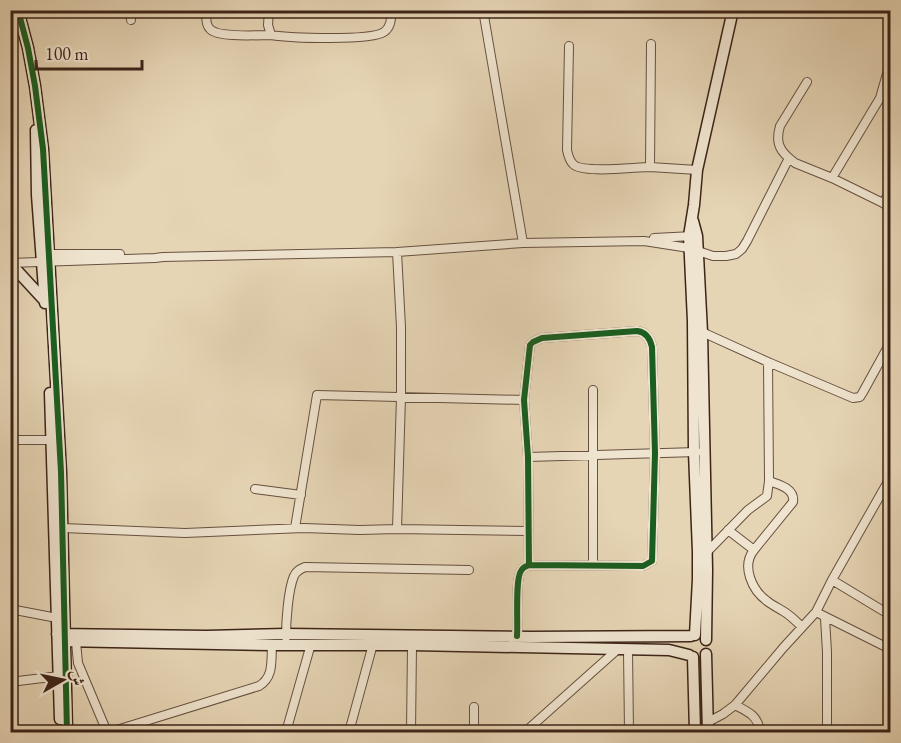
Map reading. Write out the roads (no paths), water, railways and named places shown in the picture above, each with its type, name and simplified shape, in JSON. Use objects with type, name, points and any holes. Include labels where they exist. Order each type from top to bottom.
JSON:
[{"type":"street","points":[[130,10],[130,20]]},
{"type":"street","points":[[207,10],[209,29],[216,33],[338,38],[382,33],[391,24],[392,10]]},
{"type":"street","points":[[269,10],[268,26],[271,35]]},
{"type":"street","points":[[483,10],[523,243]]},
{"type":"street","points":[[708,727],[707,552],[693,321],[692,218],[697,170],[733,10]]},
{"type":"street","points":[[16,16],[28,48],[43,149],[45,301],[49,349],[57,618],[64,638],[78,663],[108,732],[259,686],[270,675],[273,645]]},
{"type":"street","points":[[650,167],[651,44]]},
{"type":"street","points":[[569,46],[567,150],[573,165],[592,169],[650,167],[697,170]]},
{"type":"street","points":[[832,178],[880,98],[891,63]]},
{"type":"street","points":[[807,81],[780,126],[777,139],[780,149],[795,163],[832,178],[891,208]]},
{"type":"street","points":[[10,263],[45,258],[155,258],[397,252],[523,243],[644,241],[657,238],[693,242],[703,253],[726,256],[742,249],[789,158]]},
{"type":"street","points":[[883,203],[891,192]]},
{"type":"street","points":[[693,242],[702,332],[698,579],[693,636],[686,643],[686,647],[691,656],[695,732]]},
{"type":"street","points":[[397,252],[401,327],[397,529]]},
{"type":"street","points":[[45,258],[56,376],[63,528],[68,732]]},
{"type":"street","points":[[10,263],[45,301]]},
{"type":"street","points":[[517,636],[519,574],[522,568],[529,565],[643,566],[652,561],[655,453],[652,347],[650,340],[643,332],[637,330],[537,339],[530,345],[524,400],[528,457],[529,565]]},
{"type":"street","points":[[702,332],[853,398],[857,398],[864,392],[891,343]]},
{"type":"street","points":[[707,552],[748,510],[767,496],[769,481],[768,362]]},
{"type":"street","points":[[593,390],[593,565]]},
{"type":"street","points":[[295,528],[317,395],[524,400]]},
{"type":"street","points":[[10,440],[51,440]]},
{"type":"street","points":[[528,457],[700,452]]},
{"type":"street","points":[[708,727],[735,705],[816,612],[832,579],[891,478]]},
{"type":"street","points":[[769,481],[793,493],[793,502],[749,556],[747,564],[752,583],[766,601],[786,612],[802,627]]},
{"type":"street","points":[[255,489],[301,495]]},
{"type":"street","points":[[63,528],[185,532],[295,528],[529,531]]},
{"type":"street","points":[[728,530],[754,550]]},
{"type":"street","points":[[286,640],[294,575],[305,567],[469,570]]},
{"type":"street","points":[[832,579],[891,615]]},
{"type":"street","points":[[10,609],[57,618]]},
{"type":"street","points":[[816,612],[891,649]]},
{"type":"street","points":[[825,618],[827,732]]},
{"type":"street","points":[[64,638],[207,636],[286,640],[699,635],[706,640]]},
{"type":"street","points":[[64,638],[273,645],[286,640],[311,644],[669,650],[700,657],[706,654]]},
{"type":"street","points":[[60,732],[59,676],[64,638]]},
{"type":"street","points":[[286,732],[311,644]]},
{"type":"street","points":[[349,732],[373,644]]},
{"type":"street","points":[[411,732],[412,645]]},
{"type":"street","points":[[525,732],[623,650]]},
{"type":"street","points":[[623,650],[629,732]]},
{"type":"street","points":[[10,682],[59,676]]},
{"type":"street","points":[[735,705],[751,713],[760,732]]},
{"type":"street","points":[[474,707],[474,732]]}]
